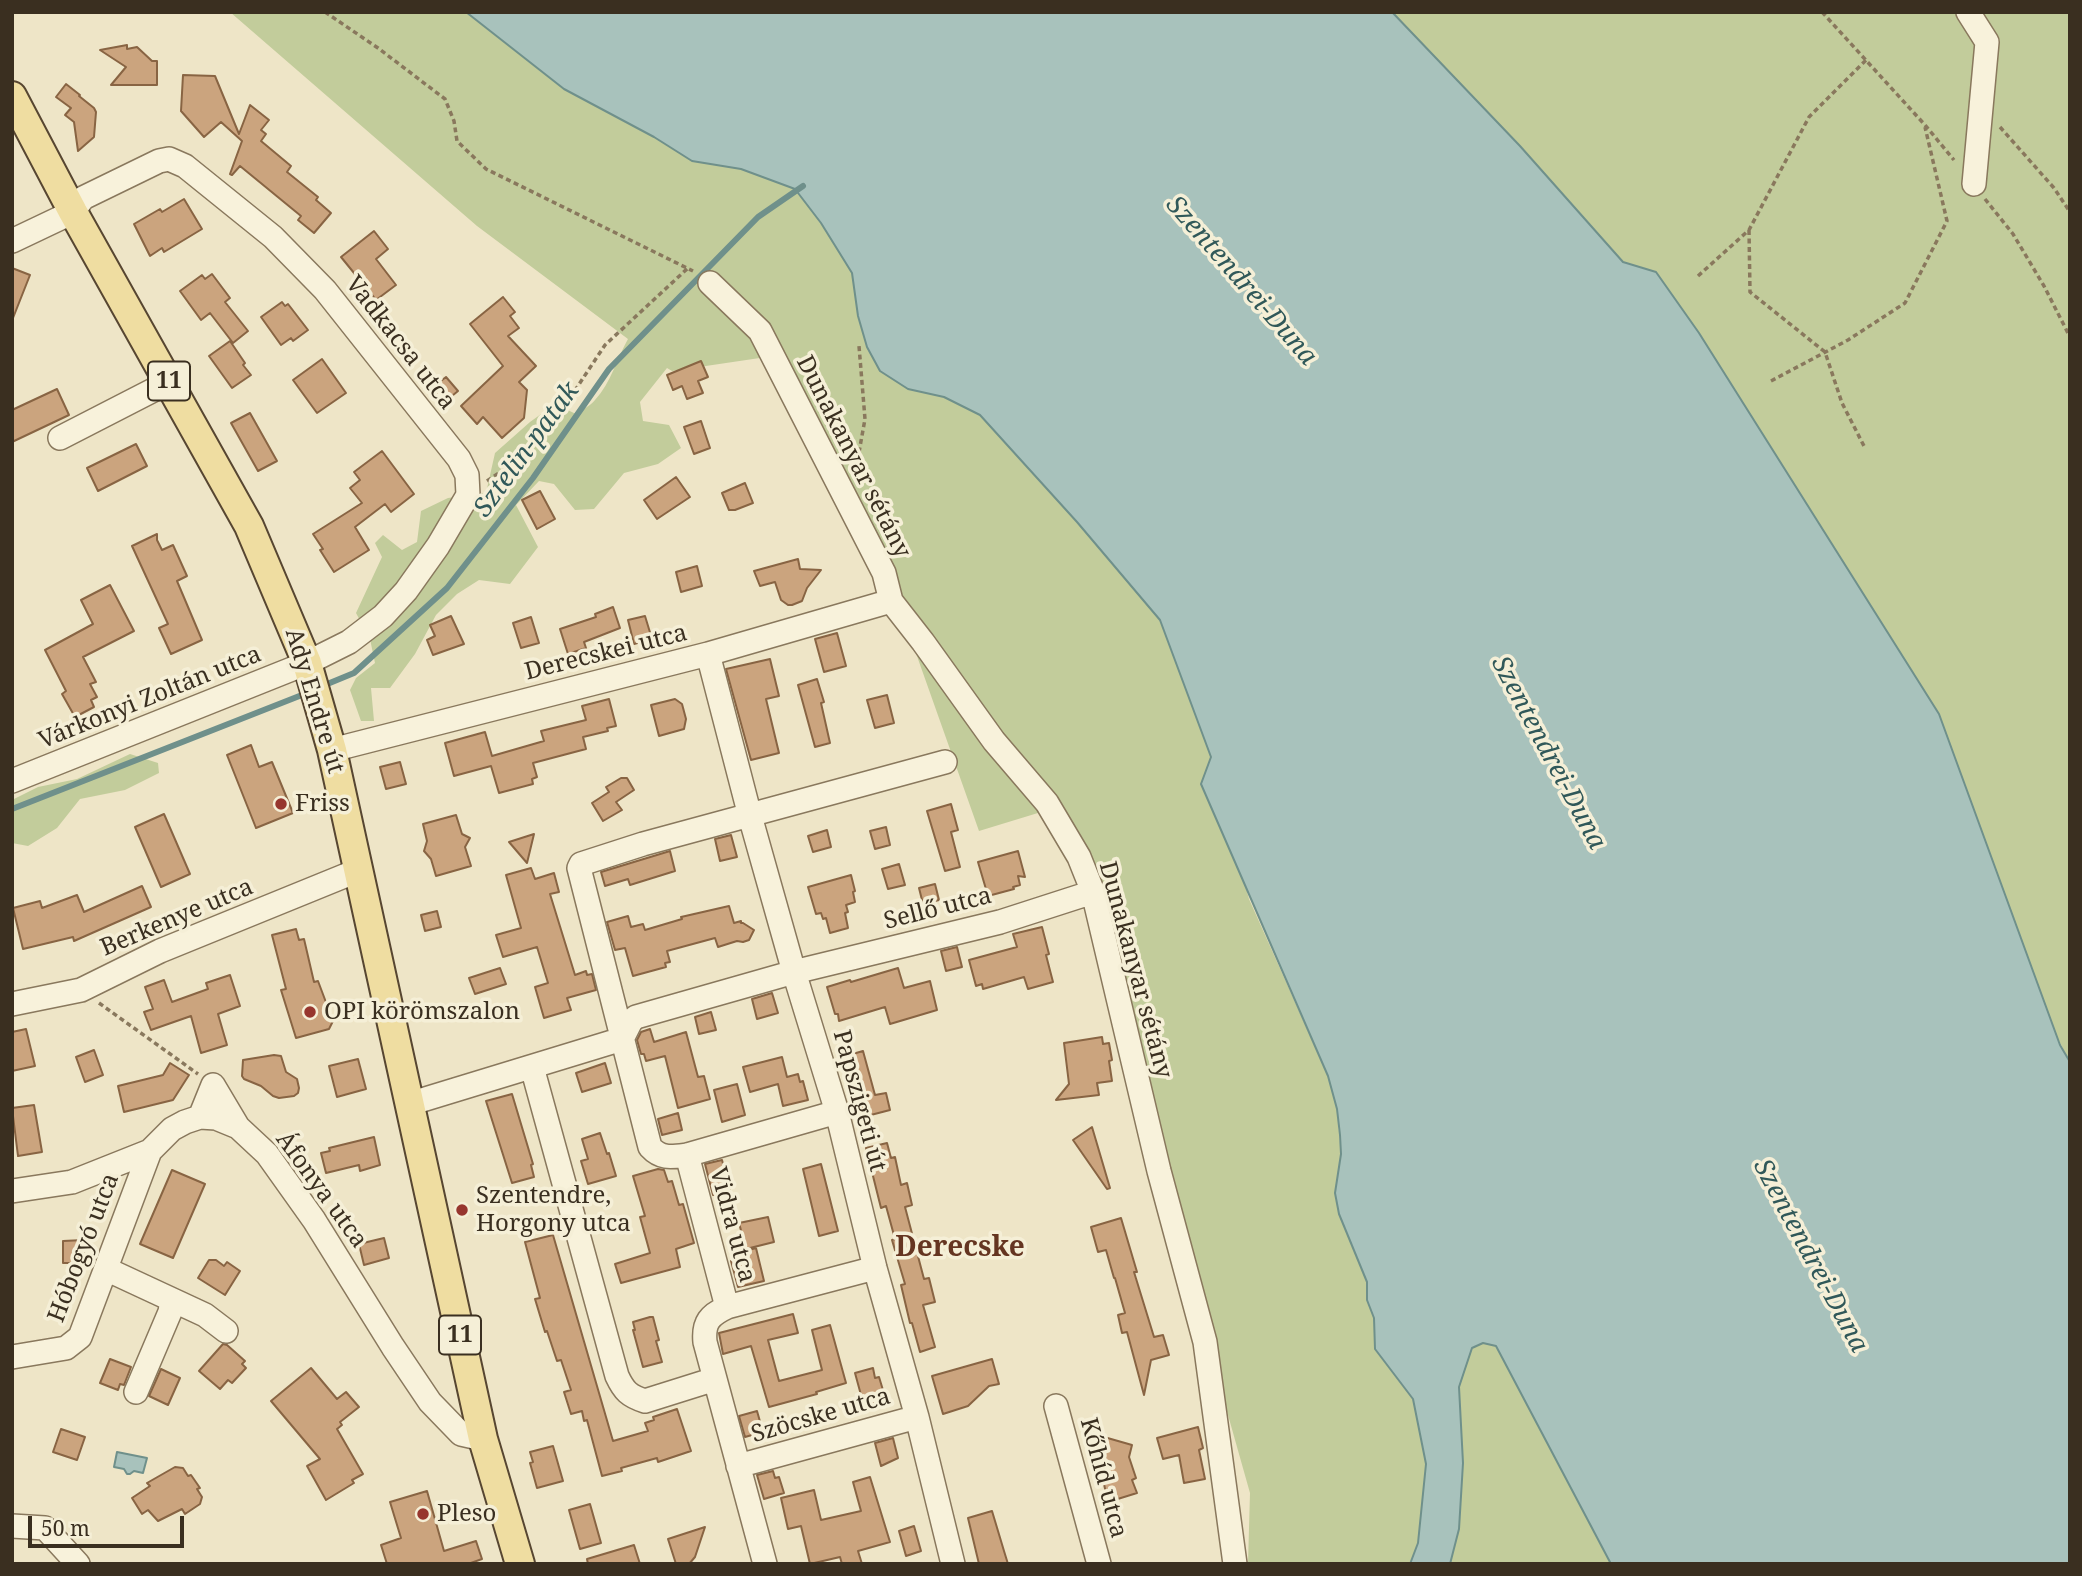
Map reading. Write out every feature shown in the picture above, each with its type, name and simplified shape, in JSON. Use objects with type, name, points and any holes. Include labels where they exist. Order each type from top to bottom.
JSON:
[{"type":"main road","name":"Ady Endre út","points":[[12,96],[73,212],[249,526],[309,668],[332,750],[483,1439],[520,1564]]},
{"type":"street","points":[[1968,12],[1987,42],[1974,184]]},
{"type":"street","name":"Vadkacsa utca","points":[[12,241],[73,212],[83,198],[159,162],[169,159],[185,166],[273,237],[325,290],[459,459],[467,475],[468,495]]},
{"type":"street","name":"Dunakanyar sétány","points":[[710,283],[760,331],[884,573],[891,601],[994,741],[1047,803],[1079,857],[1093,892],[1159,1171],[1205,1342],[1235,1564]]},
{"type":"street","points":[[60,438],[169,382]]},
{"type":"street","points":[[309,668],[383,616],[406,591],[468,495]]},
{"type":"street","name":"Derecskei utca","points":[[332,750],[708,654],[891,601]]},
{"type":"street","name":"Papszigeti út","points":[[708,654],[750,816],[837,1112],[953,1564]]},
{"type":"street","name":"Várkonyi Zoltán utca","points":[[12,781],[309,668]]},
{"type":"street","points":[[837,1112],[687,1156],[666,1158],[656,1154],[650,1147],[579,868],[581,864],[643,844],[945,762]]},
{"type":"street","name":"Berkenye utca","points":[[12,1004],[81,990],[160,951],[359,870]]},
{"type":"street","name":"Sellő utca","points":[[622,1039],[636,1017],[794,972],[1000,922],[1093,892]]},
{"type":"street","points":[[409,1104],[622,1039]]},
{"type":"street","points":[[532,1066],[623,1390],[634,1398],[645,1401],[715,1379]]},
{"type":"street","points":[[12,1191],[72,1182],[150,1151],[172,1129],[200,1118],[213,1084]]},
{"type":"street","points":[[213,1084],[238,1127]]},
{"type":"street","name":"Áfonya utca","points":[[200,1118],[216,1118],[238,1127],[267,1154],[314,1220],[430,1402],[461,1434],[483,1439]]},
{"type":"street","name":"Hóbogyó utca","points":[[12,1357],[66,1348],[80,1337],[150,1151]]},
{"type":"street","name":"Vidra utca","points":[[687,1156],[727,1307],[713,1313],[705,1327],[705,1342],[715,1379]]},
{"type":"street","points":[[727,1307],[875,1268]]},
{"type":"street","points":[[106,1269],[205,1315],[226,1331]]},
{"type":"street","points":[[136,1392],[170,1312],[172,1300]]},
{"type":"street","name":"Szöcske utca","points":[[715,1379],[765,1564]]},
{"type":"street","name":"Kőhíd utca","points":[[1056,1406],[1099,1564]]},
{"type":"street","name":"Szöcske utca","points":[[738,1466],[917,1417]]},
{"type":"street","points":[[12,1526],[46,1528],[78,1564]]},
{"type":"path","points":[[325,12],[445,99],[454,121],[457,141],[486,169],[688,268],[605,345],[556,419],[517,460],[468,495]]},
{"type":"path","points":[[1698,276],[1749,230],[1809,117],[1866,60]]},
{"type":"path","points":[[1980,104],[2054,188],[2070,212]]},
{"type":"path","points":[[1771,381],[1825,352],[1905,303],[1947,221],[1925,125]]},
{"type":"path","points":[[1749,230],[1750,292],[1825,352],[1842,403],[1865,448]]},
{"type":"path","points":[[849,506],[865,419],[859,346]]},
{"type":"path","points":[[81,990],[213,1084]]},
{"type":"green space","points":[[230,12],[466,12],[564,89],[655,137],[692,161],[741,169],[795,189],[821,223],[852,273],[858,316],[867,347],[908,389],[944,397],[980,415],[1077,522],[1160,620],[1211,757],[1249,899],[1328,1076],[1337,1109],[1341,1154],[1335,1193],[1339,1214],[1367,1282],[1367,1300],[1374,1318],[1375,1349],[1413,1399],[1426,1464],[1418,1543],[1410,1564],[1248,1564],[1250,1493],[1062,826],[1051,809],[979,831],[901,611],[780,355],[672,371],[667,368],[640,402],[643,421],[669,425],[681,448],[658,464],[624,473],[594,509],[575,510],[554,484],[539,481],[516,505],[538,547],[510,584],[479,580],[457,594],[436,615],[415,654],[390,688],[371,688],[374,721],[361,721],[350,690],[356,678],[375,663],[370,639],[356,613],[382,557],[375,543],[383,535],[402,550],[417,542],[421,511],[448,498],[486,493],[495,453],[555,404],[576,414],[591,404],[605,386],[628,339],[477,226]]},
{"type":"green space","points":[[1392,12],[2070,12],[2070,1062],[1656,272],[1623,262],[1520,146]]},
{"type":"green space","points":[[130,754],[158,763],[159,773],[125,790],[80,799],[57,828],[28,846],[12,843],[12,800],[38,787],[77,779]]},
{"type":"green space","points":[[1483,1343],[1496,1346],[1611,1564],[1450,1564],[1459,1529],[1463,1463],[1459,1387],[1472,1348]]},
{"type":"water","name":"Szentendrei-Duna","points":[[466,12],[1392,12],[1520,146],[1623,262],[1656,272],[1699,333],[1939,714],[2060,1045],[2070,1062],[2070,1564],[1611,1564],[1496,1346],[1483,1343],[1472,1348],[1459,1387],[1463,1463],[1459,1529],[1450,1564],[1410,1564],[1418,1543],[1426,1464],[1413,1399],[1375,1349],[1374,1318],[1367,1300],[1367,1282],[1339,1214],[1335,1193],[1341,1154],[1337,1109],[1328,1076],[1201,784],[1211,757],[1160,620],[1077,522],[980,415],[944,397],[908,389],[880,371],[867,347],[858,316],[852,273],[821,223],[795,189],[741,169],[692,161],[654,137],[564,89]]},
{"type":"water","points":[[117,1452],[147,1458],[143,1473],[134,1471],[127,1474],[124,1469],[114,1467]]},
{"type":"building","points":[[127,45],[127,49],[137,47],[152,61],[157,61],[157,85],[111,85],[126,67],[100,50]]},
{"type":"building","points":[[183,75],[215,76],[239,134],[250,105],[269,120],[261,130],[266,134],[261,141],[291,166],[287,172],[318,197],[316,200],[331,213],[314,233],[298,220],[301,216],[240,166],[230,174],[242,141],[221,122],[204,137],[181,111]]},
{"type":"building","points":[[66,84],[96,112],[94,137],[78,151],[74,122],[65,115],[71,108],[56,97]]},
{"type":"building","points":[[184,199],[202,229],[164,252],[162,248],[150,256],[134,224]]},
{"type":"building","points":[[374,231],[388,249],[376,259],[396,285],[376,300],[341,257]]},
{"type":"building","points":[[12,268],[30,275],[13,318],[12,318]]},
{"type":"building","points":[[212,274],[230,298],[225,302],[248,331],[233,343],[210,313],[201,320],[180,291],[202,275],[205,279]]},
{"type":"building","points":[[503,297],[515,312],[510,316],[519,328],[508,336],[536,366],[519,382],[527,390],[524,418],[502,438],[483,417],[477,424],[461,406],[503,366],[470,324]]},
{"type":"building","points":[[282,302],[285,306],[288,304],[308,330],[293,341],[291,338],[281,345],[261,317]]},
{"type":"building","points":[[230,341],[251,375],[232,388],[209,356]]},
{"type":"building","points":[[322,359],[346,393],[317,413],[293,380]]},
{"type":"building","points":[[701,361],[708,377],[698,381],[703,393],[687,399],[682,386],[673,390],[667,375]]},
{"type":"building","points":[[446,377],[458,391],[441,405],[429,390]]},
{"type":"building","points":[[57,389],[69,415],[12,442],[12,410]]},
{"type":"building","points":[[250,413],[277,461],[258,471],[231,423]]},
{"type":"building","points":[[701,421],[710,448],[694,454],[684,427]]},
{"type":"building","points":[[136,444],[147,466],[98,491],[87,468]]},
{"type":"building","points":[[382,451],[414,494],[391,512],[385,504],[355,527],[369,550],[334,572],[313,534],[362,503],[350,488],[360,480],[354,472]]},
{"type":"building","points":[[676,477],[690,497],[657,519],[644,500]]},
{"type":"building","points":[[745,483],[753,503],[729,510],[722,493]]},
{"type":"building","points":[[540,491],[555,519],[537,529],[522,500]]},
{"type":"building","points":[[157,534],[162,550],[173,545],[187,576],[177,581],[202,640],[171,654],[159,628],[168,624],[132,546]]},
{"type":"building","points":[[798,559],[800,569],[821,570],[807,588],[802,601],[788,605],[781,600],[775,582],[760,586],[754,571]]},
{"type":"building","points":[[697,566],[702,586],[681,592],[676,572]]},
{"type":"building","points":[[110,585],[134,631],[83,657],[96,682],[90,684],[97,697],[91,700],[94,707],[75,717],[62,694],[66,691],[45,650],[93,624],[81,600]]},
{"type":"building","points":[[613,607],[620,628],[584,642],[586,648],[568,654],[560,629],[596,617],[595,614]]},
{"type":"building","points":[[451,616],[464,644],[433,655],[427,640],[435,636],[430,625]]},
{"type":"building","points":[[645,616],[652,639],[634,644],[628,620]]},
{"type":"building","points":[[531,617],[539,643],[521,648],[513,623]]},
{"type":"building","points":[[837,633],[846,666],[824,672],[815,639]]},
{"type":"building","points":[[770,659],[779,696],[766,699],[779,753],[751,760],[726,669]]},
{"type":"building","points":[[817,679],[824,702],[821,703],[830,743],[815,747],[798,685]]},
{"type":"building","points":[[887,695],[894,723],[875,728],[867,700]]},
{"type":"building","points":[[609,699],[616,726],[607,728],[608,731],[583,737],[586,749],[533,763],[537,777],[532,779],[533,784],[499,793],[491,766],[454,776],[445,743],[485,732],[492,756],[544,741],[541,731],[586,720],[582,706]]},
{"type":"building","points":[[675,699],[682,704],[686,719],[684,729],[659,736],[651,705]]},
{"type":"building","points":[[251,745],[259,767],[272,762],[293,813],[256,828],[227,755]]},
{"type":"building","points":[[400,762],[406,784],[386,789],[380,767]]},
{"type":"building","points":[[621,778],[627,778],[634,790],[616,802],[622,810],[603,821],[592,803],[609,792],[606,787]]},
{"type":"building","points":[[951,804],[958,830],[951,832],[960,867],[945,871],[927,811]]},
{"type":"building","points":[[164,814],[190,874],[161,887],[135,827]]},
{"type":"building","points":[[456,815],[462,834],[470,838],[465,847],[471,866],[436,876],[431,859],[424,851],[427,841],[423,824]]},
{"type":"building","points":[[886,827],[890,845],[875,849],[870,831]]},
{"type":"building","points":[[827,830],[831,847],[813,852],[808,836]]},
{"type":"building","points":[[534,834],[527,863],[509,842]]},
{"type":"building","points":[[731,835],[737,857],[720,861],[715,839]]},
{"type":"building","points":[[670,851],[675,871],[630,885],[628,879],[605,886],[601,872]]},
{"type":"building","points":[[1018,851],[1025,877],[1018,876],[1020,885],[988,896],[978,862]]},
{"type":"building","points":[[899,864],[905,885],[888,889],[882,869]]},
{"type":"building","points":[[531,868],[535,879],[554,873],[559,892],[550,894],[575,975],[586,971],[587,975],[592,974],[596,990],[567,998],[571,1010],[544,1018],[535,987],[548,983],[537,947],[503,957],[496,935],[521,928],[506,875]]},
{"type":"building","points":[[851,875],[855,902],[846,905],[848,928],[830,933],[826,918],[823,919],[821,913],[816,914],[808,887]]},
{"type":"building","points":[[935,884],[939,900],[923,904],[919,888]]},
{"type":"building","points":[[142,886],[151,907],[74,941],[73,937],[23,949],[13,908],[40,901],[42,908],[77,895],[84,912]]},
{"type":"building","points":[[729,906],[734,923],[741,921],[754,930],[749,940],[718,947],[715,938],[667,951],[670,962],[665,963],[666,967],[633,976],[625,948],[615,950],[607,922],[628,916],[631,927],[643,924],[645,930],[682,919],[681,917]]},
{"type":"building","points":[[437,911],[441,927],[425,931],[421,915]]},
{"type":"building","points":[[1042,927],[1053,982],[1028,989],[1024,977],[983,989],[982,984],[976,986],[969,960],[1017,947],[1013,934]]},
{"type":"building","points":[[296,929],[299,940],[304,939],[314,982],[318,981],[333,1021],[329,1029],[296,1038],[281,990],[286,989],[272,935]]},
{"type":"building","points":[[957,947],[962,967],[946,971],[941,951]]},
{"type":"building","points":[[500,968],[506,984],[475,994],[469,978]]},
{"type":"building","points":[[898,968],[904,988],[930,981],[937,1010],[890,1024],[885,1007],[839,1021],[827,987]]},
{"type":"building","points":[[230,975],[240,1006],[218,1014],[227,1045],[201,1053],[191,1016],[151,1030],[144,1012],[153,1009],[145,987],[164,980],[172,1002],[208,989],[206,983]]},
{"type":"building","points":[[772,993],[778,1013],[757,1019],[752,999]]},
{"type":"building","points":[[711,1012],[716,1030],[699,1034],[695,1017]]},
{"type":"building","points":[[26,1029],[35,1066],[12,1071],[12,1032]]},
{"type":"building","points":[[650,1029],[654,1042],[686,1032],[698,1077],[704,1076],[710,1099],[678,1108],[665,1056],[646,1061],[644,1054],[641,1054],[637,1040],[641,1032]]},
{"type":"building","points":[[1102,1037],[1103,1044],[1109,1043],[1112,1081],[1097,1083],[1099,1095],[1056,1100],[1069,1084],[1064,1043]]},
{"type":"building","points":[[94,1050],[103,1075],[85,1082],[76,1057]]},
{"type":"building","points":[[863,1051],[875,1095],[886,1093],[890,1110],[863,1117],[853,1078],[849,1079],[842,1057]]},
{"type":"building","points":[[281,1056],[286,1072],[297,1079],[299,1088],[294,1096],[273,1096],[242,1076],[243,1060]]},
{"type":"building","points":[[782,1057],[787,1077],[798,1074],[800,1082],[803,1081],[808,1100],[783,1106],[778,1084],[750,1092],[743,1067]]},
{"type":"building","points":[[358,1059],[366,1089],[337,1097],[329,1066]]},
{"type":"building","points":[[170,1063],[189,1075],[173,1100],[124,1112],[118,1086],[163,1075]]},
{"type":"building","points":[[605,1063],[611,1083],[582,1092],[576,1073]]},
{"type":"building","points":[[737,1084],[745,1115],[722,1122],[714,1090]]},
{"type":"building","points":[[512,1094],[533,1164],[534,1177],[512,1183],[486,1101]]},
{"type":"building","points":[[34,1105],[42,1152],[18,1156],[12,1108]]},
{"type":"building","points":[[678,1113],[682,1130],[662,1135],[658,1119]]},
{"type":"building","points":[[1092,1127],[1110,1188],[1107,1189],[1073,1140]]},
{"type":"building","points":[[600,1133],[616,1176],[588,1184],[581,1161],[588,1159],[582,1139]]},
{"type":"building","points":[[374,1137],[380,1165],[360,1171],[359,1165],[326,1173],[321,1153],[330,1151],[329,1148]]},
{"type":"building","points":[[887,1143],[891,1158],[895,1157],[901,1185],[907,1183],[912,1205],[905,1207],[924,1279],[929,1278],[935,1302],[923,1305],[935,1347],[920,1352],[901,1285],[905,1284],[892,1240],[895,1239],[886,1206],[881,1208],[866,1148]]},
{"type":"building","points":[[722,1160],[730,1191],[713,1195],[705,1164]]},
{"type":"building","points":[[821,1164],[838,1231],[819,1236],[803,1169]]},
{"type":"building","points":[[658,1169],[664,1170],[668,1182],[672,1181],[679,1205],[683,1204],[694,1243],[676,1249],[680,1267],[621,1283],[615,1264],[650,1253],[640,1217],[645,1216],[633,1176]]},
{"type":"building","points":[[172,1170],[205,1184],[173,1258],[140,1244]]},
{"type":"building","points":[[768,1217],[774,1242],[746,1249],[739,1223]]},
{"type":"building","points":[[1121,1218],[1154,1337],[1163,1335],[1169,1355],[1151,1360],[1144,1395],[1127,1332],[1122,1333],[1118,1315],[1125,1313],[1115,1278],[1106,1250],[1098,1252],[1091,1227]]},
{"type":"building","points":[[553,1235],[613,1441],[648,1431],[645,1423],[654,1420],[653,1417],[677,1409],[691,1451],[658,1462],[657,1458],[621,1468],[622,1471],[602,1476],[587,1420],[584,1421],[582,1411],[571,1414],[564,1392],[571,1390],[561,1360],[557,1361],[547,1331],[545,1332],[535,1299],[540,1298],[525,1242]]},
{"type":"building","points":[[384,1238],[389,1258],[364,1265],[359,1244]]},
{"type":"building","points":[[84,1240],[83,1263],[63,1263],[63,1241]]},
{"type":"building","points":[[756,1248],[764,1281],[738,1287],[731,1261],[737,1259],[738,1253]]},
{"type":"building","points":[[209,1260],[216,1260],[224,1266],[227,1262],[240,1271],[225,1295],[198,1278]]},
{"type":"building","points":[[793,1314],[798,1333],[768,1340],[779,1381],[822,1370],[812,1330],[830,1325],[846,1383],[769,1407],[751,1346],[723,1354],[719,1333]]},
{"type":"building","points":[[653,1317],[662,1362],[643,1367],[633,1322]]},
{"type":"building","points":[[223,1344],[245,1361],[242,1364],[246,1368],[232,1383],[228,1380],[220,1389],[199,1371]]},
{"type":"building","points":[[110,1359],[131,1367],[124,1385],[120,1384],[118,1390],[100,1383]]},
{"type":"building","points":[[992,1359],[999,1384],[989,1386],[968,1406],[943,1414],[932,1376]]},
{"type":"building","points":[[311,1368],[337,1399],[346,1392],[359,1407],[340,1422],[342,1425],[337,1429],[363,1474],[352,1480],[354,1483],[326,1500],[307,1466],[320,1459],[271,1401]]},
{"type":"building","points":[[873,1368],[875,1378],[879,1377],[886,1400],[864,1406],[855,1373]]},
{"type":"building","points":[[161,1369],[180,1378],[168,1405],[149,1396]]},
{"type":"building","points":[[757,1411],[763,1432],[745,1437],[739,1416]]},
{"type":"building","points":[[1198,1427],[1203,1448],[1199,1450],[1205,1479],[1184,1483],[1179,1455],[1163,1459],[1157,1438]]},
{"type":"building","points":[[61,1429],[85,1437],[77,1460],[53,1452]]},
{"type":"building","points":[[1104,1437],[1132,1445],[1129,1457],[1136,1478],[1132,1480],[1137,1493],[1108,1502],[1099,1462]]},
{"type":"building","points":[[893,1438],[898,1458],[881,1466],[875,1443]]},
{"type":"building","points":[[553,1446],[563,1481],[537,1488],[530,1452]]},
{"type":"building","points":[[175,1467],[183,1468],[200,1488],[197,1489],[202,1497],[200,1504],[185,1514],[182,1509],[158,1521],[148,1510],[142,1514],[132,1498],[150,1486],[147,1483]]},
{"type":"building","points":[[773,1471],[775,1478],[779,1477],[784,1493],[764,1499],[757,1475]]},
{"type":"building","points":[[870,1477],[890,1542],[858,1551],[862,1564],[842,1564],[840,1557],[810,1564],[801,1526],[788,1529],[781,1498],[814,1490],[821,1520],[861,1511],[853,1482]]},
{"type":"building","points":[[427,1491],[444,1551],[476,1541],[482,1559],[468,1564],[387,1564],[381,1545],[401,1538],[390,1502]]},
{"type":"building","points":[[590,1504],[601,1543],[580,1549],[569,1510]]},
{"type":"building","points":[[992,1511],[1008,1564],[979,1564],[968,1518]]},
{"type":"building","points":[[914,1526],[921,1551],[906,1556],[899,1531]]},
{"type":"building","points":[[705,1527],[695,1557],[689,1564],[676,1564],[668,1539]]},
{"type":"building","points":[[634,1545],[640,1564],[588,1564],[587,1559]]},
{"type":"waterway","name":"Sztelin-patak","points":[[320,687],[354,673],[447,588],[533,478],[609,369],[758,217],[803,186]]},
{"type":"waterway","name":"Sztelin-patak","points":[[12,809],[307,693]]},
{"type":"place","name":"Friss","points":[[281,804]]},
{"type":"place","name":"OPI körömszalon","points":[[310,1012]]},
{"type":"place","name":"Szentendre, Horgony utca","points":[[462,1210]]},
{"type":"place","name":"Pleso","points":[[423,1514]]},
{"type":"district","name":"Derecske","points":[[960,1248]]}]
